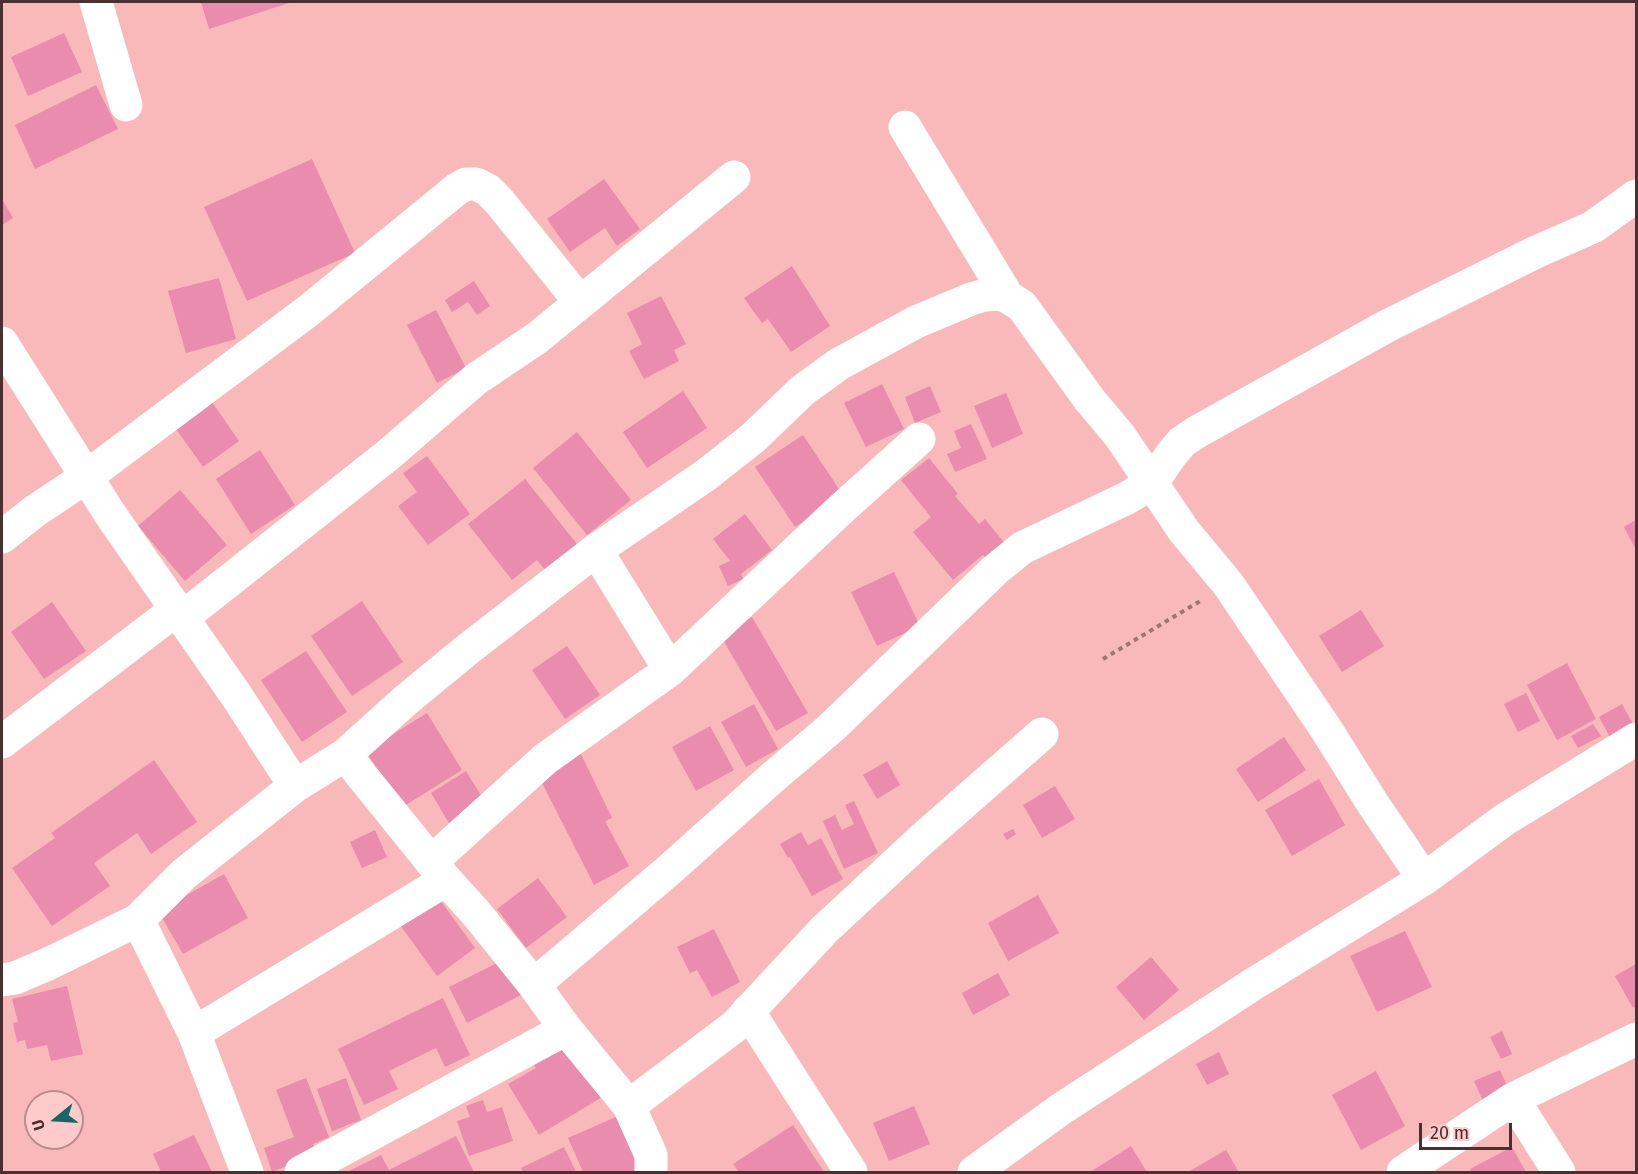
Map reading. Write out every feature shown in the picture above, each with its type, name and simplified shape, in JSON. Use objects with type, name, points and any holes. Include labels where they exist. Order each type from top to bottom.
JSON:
[{"type":"street","points":[[96,2],[126,105]]},
{"type":"street","points":[[905,127],[1008,297]]},
{"type":"street","points":[[2,742],[180,614],[388,455],[476,379],[537,338],[734,177]]},
{"type":"street","points":[[2,537],[308,311],[466,184],[476,184],[488,190],[499,201],[580,303]]},
{"type":"street","points":[[534,985],[831,728],[995,570],[1022,548],[1127,498],[1152,483],[1171,454],[1195,433],[1387,326],[1536,252],[1593,227],[1636,196]]},
{"type":"street","points":[[2,980],[15,978],[48,964],[138,920],[184,874],[295,786],[345,756],[406,700],[468,649],[596,550],[706,475],[753,438],[803,390],[839,364],[916,322],[971,299],[998,294],[1022,306],[1089,399],[1120,436],[1185,531],[1228,584],[1424,879]]},
{"type":"street","points":[[2,343],[86,477],[168,600],[236,695],[295,786]]},
{"type":"street","points":[[194,1033],[438,871],[544,759],[670,670],[919,439]]},
{"type":"street","points":[[596,550],[670,670]]},
{"type":"street","points":[[629,1106],[735,1026],[824,930],[921,840],[1042,734]]},
{"type":"street","points":[[974,1173],[1061,1109],[1255,983],[1424,879],[1504,820],[1636,739]]},
{"type":"street","points":[[345,756],[438,871],[476,913],[629,1106],[651,1155],[651,1173]]},
{"type":"street","points":[[138,920],[194,1033],[247,1173]]},
{"type":"street","points":[[748,1011],[851,1173]]},
{"type":"street","points":[[301,1173],[566,1029]]},
{"type":"street","points":[[1403,1173],[1513,1099],[1636,1039]]},
{"type":"street","points":[[1513,1099],[1559,1173]]},
{"type":"path","points":[[1103,659],[1228,584]]},
{"type":"building","points":[[201,2],[292,2],[209,29]]},
{"type":"building","points":[[64,33],[82,72],[28,96],[11,57]]},
{"type":"building","points":[[96,85],[118,129],[35,169],[15,125]]},
{"type":"building","points":[[312,159],[355,253],[247,301],[204,207]]},
{"type":"building","points":[[604,179],[640,229],[617,246],[605,228],[570,252],[547,219]]},
{"type":"building","points":[[2,199],[13,218],[2,225]]},
{"type":"building","points":[[792,266],[830,326],[791,352],[768,319],[762,323],[744,298]]},
{"type":"building","points":[[219,278],[236,339],[186,353],[168,291]]},
{"type":"building","points":[[474,281],[490,306],[477,315],[468,302],[452,312],[445,300]]},
{"type":"building","points":[[661,296],[686,344],[674,350],[679,361],[644,379],[629,351],[642,344],[627,313]]},
{"type":"building","points":[[436,310],[466,368],[437,383],[407,325]]},
{"type":"building","points":[[882,384],[904,429],[866,447],[844,403]]},
{"type":"building","points":[[930,386],[941,412],[915,423],[905,397]]},
{"type":"building","points":[[683,391],[707,428],[647,468],[623,432]]},
{"type":"building","points":[[1006,393],[1023,434],[992,448],[974,406]]},
{"type":"building","points":[[212,402],[239,441],[203,467],[176,429]]},
{"type":"building","points":[[971,424],[987,459],[955,472],[947,454],[961,448],[954,431]]},
{"type":"building","points":[[577,432],[631,500],[587,535],[533,468]]},
{"type":"building","points":[[803,435],[843,495],[795,527],[755,467]]},
{"type":"building","points":[[260,450],[295,505],[251,534],[216,479]]},
{"type":"building","points":[[427,456],[470,514],[428,545],[398,506],[417,492],[403,473]]},
{"type":"building","points":[[929,458],[958,494],[955,496],[979,524],[985,519],[1007,546],[988,562],[983,555],[953,580],[913,532],[931,517],[901,480]]},
{"type":"building","points":[[525,479],[577,544],[545,570],[537,560],[512,580],[468,524]]},
{"type":"building","points":[[180,490],[227,545],[185,581],[138,526]]},
{"type":"building","points":[[745,514],[772,550],[741,574],[743,579],[728,586],[719,566],[730,561],[713,539]]},
{"type":"building","points":[[1636,520],[1636,550],[1624,527]]},
{"type":"building","points":[[894,572],[920,626],[877,646],[851,592]]},
{"type":"building","points":[[362,601],[403,662],[352,696],[311,636]]},
{"type":"building","points":[[52,602],[86,651],[44,679],[11,632]]},
{"type":"building","points":[[1361,610],[1384,646],[1342,672],[1319,636]]},
{"type":"building","points":[[752,617],[808,713],[776,731],[720,635]]},
{"type":"building","points":[[567,646],[600,695],[565,719],[532,670]]},
{"type":"building","points":[[306,651],[347,712],[302,742],[261,680]]},
{"type":"building","points":[[1567,663],[1596,719],[1557,740],[1527,685]]},
{"type":"building","points":[[1526,693],[1540,721],[1518,732],[1504,704]]},
{"type":"building","points":[[754,704],[778,749],[746,767],[721,722]]},
{"type":"building","points":[[1622,704],[1634,726],[1611,739],[1599,717]]},
{"type":"building","points":[[427,713],[462,770],[401,808],[366,751]]},
{"type":"building","points":[[1593,724],[1601,736],[1578,748],[1571,736]]},
{"type":"building","points":[[710,726],[734,770],[696,791],[672,747]]},
{"type":"building","points":[[1284,737],[1306,770],[1258,802],[1236,769]]},
{"type":"building","points":[[579,750],[612,818],[605,821],[629,866],[594,885],[536,771]]},
{"type":"building","points":[[154,760],[197,822],[151,854],[137,833],[94,863],[110,886],[52,926],[12,868],[55,838],[51,833]]},
{"type":"building","points":[[887,761],[900,785],[877,799],[863,775]]},
{"type":"building","points":[[466,771],[488,807],[452,828],[431,793]]},
{"type":"building","points":[[1319,779],[1345,825],[1292,856],[1265,810]]},
{"type":"building","points":[[1055,786],[1075,819],[1042,838],[1023,805]]},
{"type":"building","points":[[854,801],[878,853],[844,869],[823,821],[835,815],[842,830],[854,824],[845,805]]},
{"type":"building","points":[[1013,829],[1016,834],[1007,840],[1003,834]]},
{"type":"building","points":[[375,830],[387,857],[362,868],[350,842]]},
{"type":"building","points":[[801,832],[808,845],[821,838],[843,879],[812,896],[780,844]]},
{"type":"building","points":[[224,874],[248,918],[183,954],[158,911]]},
{"type":"building","points":[[538,878],[567,917],[526,948],[497,909]]},
{"type":"building","points":[[1038,895],[1059,933],[1008,961],[988,923]]},
{"type":"building","points":[[438,897],[475,948],[437,976],[400,925]]},
{"type":"building","points":[[714,929],[740,982],[712,997],[697,970],[690,973],[677,947]]},
{"type":"building","points":[[1405,931],[1432,987],[1377,1012],[1350,956]]},
{"type":"building","points":[[1151,957],[1179,990],[1144,1020],[1116,987]]},
{"type":"building","points":[[505,959],[523,994],[467,1023],[449,987]]},
{"type":"building","points":[[1636,964],[1636,1006],[1633,1008],[1615,976]]},
{"type":"building","points":[[998,973],[1010,995],[973,1015],[962,993]]},
{"type":"building","points":[[67,986],[83,1054],[51,1061],[47,1045],[27,1049],[25,1040],[17,1042],[13,1023],[18,1022],[12,999]]},
{"type":"building","points":[[443,998],[470,1055],[445,1067],[436,1048],[389,1071],[398,1089],[364,1105],[338,1049]]},
{"type":"building","points":[[1502,1031],[1512,1054],[1501,1059],[1490,1037]]},
{"type":"building","points":[[567,1035],[604,1096],[539,1135],[508,1084],[536,1068],[530,1058]]},
{"type":"building","points":[[1219,1052],[1229,1074],[1207,1085],[1196,1064]]},
{"type":"building","points":[[1500,1070],[1509,1090],[1483,1101],[1474,1081]]},
{"type":"building","points":[[1376,1071],[1405,1126],[1361,1150],[1332,1095]]},
{"type":"building","points":[[306,1078],[329,1137],[313,1144],[317,1154],[272,1172],[264,1148],[294,1137],[276,1090]]},
{"type":"building","points":[[346,1078],[361,1120],[332,1131],[317,1089]]},
{"type":"building","points":[[483,1100],[487,1112],[502,1107],[513,1141],[469,1156],[457,1121],[470,1117],[466,1106]]},
{"type":"building","points":[[914,1106],[930,1144],[889,1161],[873,1123]]},
{"type":"building","points":[[618,1116],[641,1171],[583,1172],[568,1138]]},
{"type":"building","points":[[793,1125],[824,1172],[739,1172],[733,1164]]},
{"type":"building","points":[[194,1135],[212,1172],[161,1172],[153,1154]]},
{"type":"building","points":[[456,1136],[474,1172],[347,1172],[381,1155],[389,1170]]},
{"type":"building","points":[[1131,1146],[1147,1172],[1090,1172]]},
{"type":"building","points":[[564,1147],[576,1172],[523,1172],[521,1168]]},
{"type":"building","points":[[1512,1147],[1526,1172],[1472,1172],[1470,1169]]},
{"type":"building","points":[[1226,1150],[1239,1172],[1188,1172]]}]
